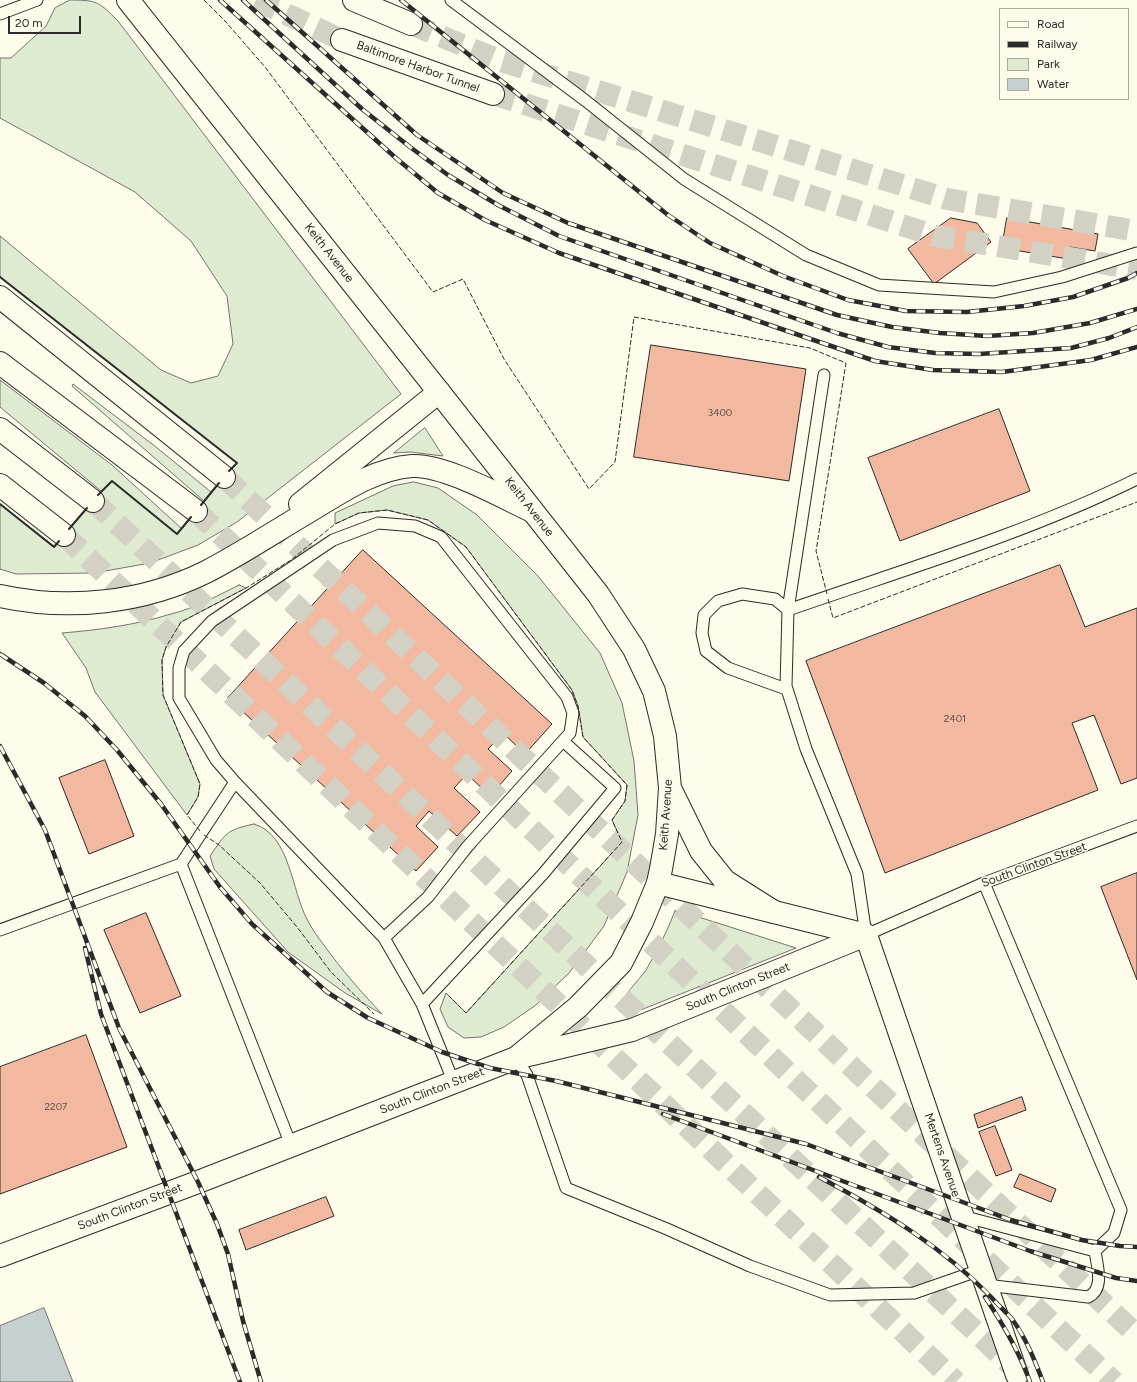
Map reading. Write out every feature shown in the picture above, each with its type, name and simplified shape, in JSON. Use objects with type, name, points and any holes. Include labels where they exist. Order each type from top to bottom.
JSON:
[{"type":"main road","name":"Keith Avenue","points":[[128,0],[598,594],[634,649],[654,691],[665,736],[670,788],[667,834],[658,883],[642,922],[621,963],[578,1007],[516,1058]]},
{"type":"main road","points":[[354,0],[411,24]]},
{"type":"main road","name":"Baltimore Harbor Tunnel","points":[[342,40],[493,94]]},
{"type":"main road","points":[[0,297],[224,477]]},
{"type":"main road","points":[[0,363],[196,511]]},
{"type":"main road","points":[[246,548],[439,392]]},
{"type":"main road","points":[[0,429],[93,501]]},
{"type":"main road","points":[[0,596],[15,600],[70,604],[117,601],[142,595],[206,572],[352,485],[385,472],[412,466],[441,470],[532,511]]},
{"type":"main road","points":[[0,485],[64,535]]},
{"type":"main road","points":[[670,788],[702,851],[725,881],[774,912]]},
{"type":"main road","points":[[658,883],[866,935]]},
{"type":"main road","name":"South Clinton Street","points":[[0,1256],[516,1058],[632,1030],[866,935]]},
{"type":"main road","name":"Mertens Avenue","points":[[866,935],[1016,1378]]},
{"type":"lane","points":[[0,14],[38,0]]},
{"type":"lane","points":[[451,0],[586,101],[684,179],[806,255],[879,285],[994,292],[1062,277],[1137,253]]},
{"type":"lane","points":[[824,375],[788,610],[786,689],[806,749],[857,874],[866,935]]},
{"type":"lane","points":[[788,610],[986,543],[1090,502],[1137,479]]},
{"type":"lane","points":[[384,938],[428,897],[467,847],[570,733],[573,714],[567,697],[441,537],[416,526],[378,524],[332,540],[212,621],[184,650],[179,668],[179,698],[216,760],[235,782],[384,938],[422,1004],[454,1083]]},
{"type":"lane","points":[[786,689],[728,668],[706,651],[702,633],[704,615],[718,601],[742,594],[775,599],[788,610]]},
{"type":"lane","points":[[422,1004],[543,874],[614,788],[563,741]]},
{"type":"lane","points":[[0,930],[181,864],[235,782]]},
{"type":"lane","name":"South Clinton Street","points":[[866,935],[984,883],[1137,826]]},
{"type":"lane","points":[[181,864],[291,1145]]},
{"type":"lane","points":[[984,883],[1120,1210],[1114,1234],[1095,1251]]},
{"type":"lane","points":[[516,1058],[527,1075],[566,1188],[667,1229],[750,1266],[830,1295],[914,1293],[983,1278],[1088,1297],[1095,1293],[1098,1287],[1095,1251]]},
{"type":"lane","points":[[962,1216],[1095,1251]]},
{"type":"green space","points":[[70,0],[97,3],[118,21],[401,394],[237,522],[198,545],[150,563],[94,573],[16,574],[0,569],[0,504],[54,546],[101,491],[0,407],[0,380],[112,465],[182,529],[204,501],[72,386],[73,384],[156,447],[211,492],[237,463],[0,277],[0,236],[161,370],[191,383],[218,376],[233,344],[227,296],[191,241],[135,192],[0,118],[0,58],[11,58],[46,26],[55,8]]},
{"type":"green space","points":[[425,428],[443,456],[410,452],[394,453]]},
{"type":"green space","points":[[414,482],[438,488],[477,515],[538,576],[600,653],[622,703],[634,761],[638,815],[627,872],[604,926],[569,973],[536,1005],[504,1027],[481,1037],[464,1038],[448,1027],[440,1009],[446,993],[466,1013],[622,842],[612,820],[625,801],[627,785],[583,737],[578,706],[572,690],[466,547],[428,520],[387,510],[359,513],[335,524],[335,513],[393,486]]},
{"type":"green space","points":[[239,585],[246,588],[181,622],[166,647],[162,660],[163,695],[200,784],[198,797],[187,815],[95,692],[86,668],[62,633],[117,626],[157,618],[197,605]]},
{"type":"green space","points":[[254,824],[266,830],[276,840],[283,852],[302,909],[315,933],[344,972],[382,1014],[345,993],[288,952],[214,869],[210,856],[224,837],[238,828]]},
{"type":"green space","points":[[675,911],[683,912],[796,948],[628,1015],[619,1011],[626,994],[650,963]]},
{"type":"water","points":[[44,1308],[73,1382],[0,1382],[0,1326]]},
{"type":"building","points":[[951,218],[977,223],[991,242],[934,284],[908,249]]},
{"type":"building","points":[[1007,218],[1098,234],[1095,251],[1070,247],[1068,259],[1002,248]]},
{"type":"building","points":[[651,345],[806,369],[789,481],[634,457]]},
{"type":"building","points":[[999,409],[1030,491],[900,541],[868,458]]},
{"type":"building","points":[[363,550],[552,724],[525,754],[503,733],[488,749],[512,771],[490,796],[467,774],[454,788],[480,812],[457,836],[429,811],[416,826],[438,847],[416,871],[228,698]]},
{"type":"building","points":[[1060,565],[1085,627],[1137,608],[1137,778],[1121,784],[1094,715],[1072,723],[1098,790],[885,873],[806,661]]},
{"type":"building","points":[[105,760],[134,836],[89,854],[59,778]]},
{"type":"building","points":[[1137,873],[1137,980],[1101,887]]},
{"type":"building","points":[[146,913],[181,996],[140,1013],[104,930]]},
{"type":"building","points":[[86,1035],[127,1147],[0,1194],[0,1067]]},
{"type":"building","points":[[1022,1097],[1026,1110],[978,1128],[974,1115]]},
{"type":"building","points":[[995,1126],[1012,1170],[996,1176],[979,1132]]},
{"type":"building","points":[[1020,1174],[1056,1189],[1051,1202],[1014,1187]]},
{"type":"building","points":[[326,1197],[334,1216],[246,1250],[239,1230]]},
{"type":"tunnel","points":[[256,0],[342,40]]},
{"type":"tunnel","points":[[411,24],[501,61],[947,199],[1137,231]]},
{"type":"tunnel","points":[[493,94],[936,236],[1137,269]]},
{"type":"tunnel","points":[[224,477],[1137,1335]]},
{"type":"tunnel","points":[[93,501],[1029,1382]]},
{"type":"tunnel","points":[[196,511],[1114,1382]]},
{"type":"tunnel","points":[[64,535],[956,1382]]},
{"type":"railway","points":[[220,0],[397,159],[438,193],[485,220],[559,253],[875,361],[933,370],[1002,372],[1091,360],[1137,347]]},
{"type":"railway","points":[[243,0],[362,109],[410,147],[448,175],[498,205],[559,236],[837,333],[888,347],[935,353],[979,354],[1071,348],[1109,338],[1137,327]]},
{"type":"railway","points":[[266,0],[417,135],[503,193],[568,223],[837,315],[892,327],[940,333],[987,336],[1033,333],[1090,323],[1137,309]]},
{"type":"railway","points":[[401,0],[668,215],[710,243],[783,276],[848,300],[906,311],[967,312],[1024,306],[1073,297],[1128,278],[1137,273]]},
{"type":"railway","points":[[0,654],[44,683],[85,716],[117,750],[161,804],[220,887],[252,924],[327,992],[368,1018],[442,1052],[490,1068],[556,1081],[806,1144],[1011,1220],[1082,1240],[1137,1247]]},
{"type":"railway","points":[[0,746],[45,830],[119,1028],[198,1182],[217,1224],[228,1254],[243,1321],[261,1382]]},
{"type":"railway","points":[[85,948],[101,1014],[240,1382]]},
{"type":"railway","points":[[663,1114],[1030,1251],[1116,1278],[1137,1281]]},
{"type":"railway","points":[[819,1177],[865,1202],[910,1230],[952,1261],[972,1279],[1010,1316],[1017,1326],[1030,1350],[1043,1382]]},
{"type":"railway","points":[[985,1297],[1010,1338],[1021,1359],[1030,1382]]},
{"type":"fence","points":[[204,0],[225,21],[265,67],[433,292],[463,279],[504,359],[589,489],[615,462],[634,317],[810,348],[846,363],[816,551],[827,594]]},
{"type":"fence","points":[[828,599],[833,618],[1137,502]]},
{"type":"fence","points":[[200,831],[187,815],[198,797],[200,784],[163,695],[162,660],[166,647],[181,622],[246,588],[291,560],[335,524],[359,513],[387,510],[428,520],[466,547],[572,690],[578,706],[583,737],[627,785],[625,801],[612,820],[622,842],[466,1013],[446,993]]},
{"type":"fence","points":[[204,835],[219,845],[260,883],[297,927],[331,972],[374,1014]]},
{"type":"wall","points":[[0,277],[237,463],[229,471]]},
{"type":"wall","points":[[98,495],[112,481],[177,534],[191,517]]},
{"type":"wall","points":[[201,505],[219,483]]},
{"type":"wall","points":[[0,504],[54,547],[59,541]]},
{"type":"wall","points":[[69,529],[87,508]]}]
